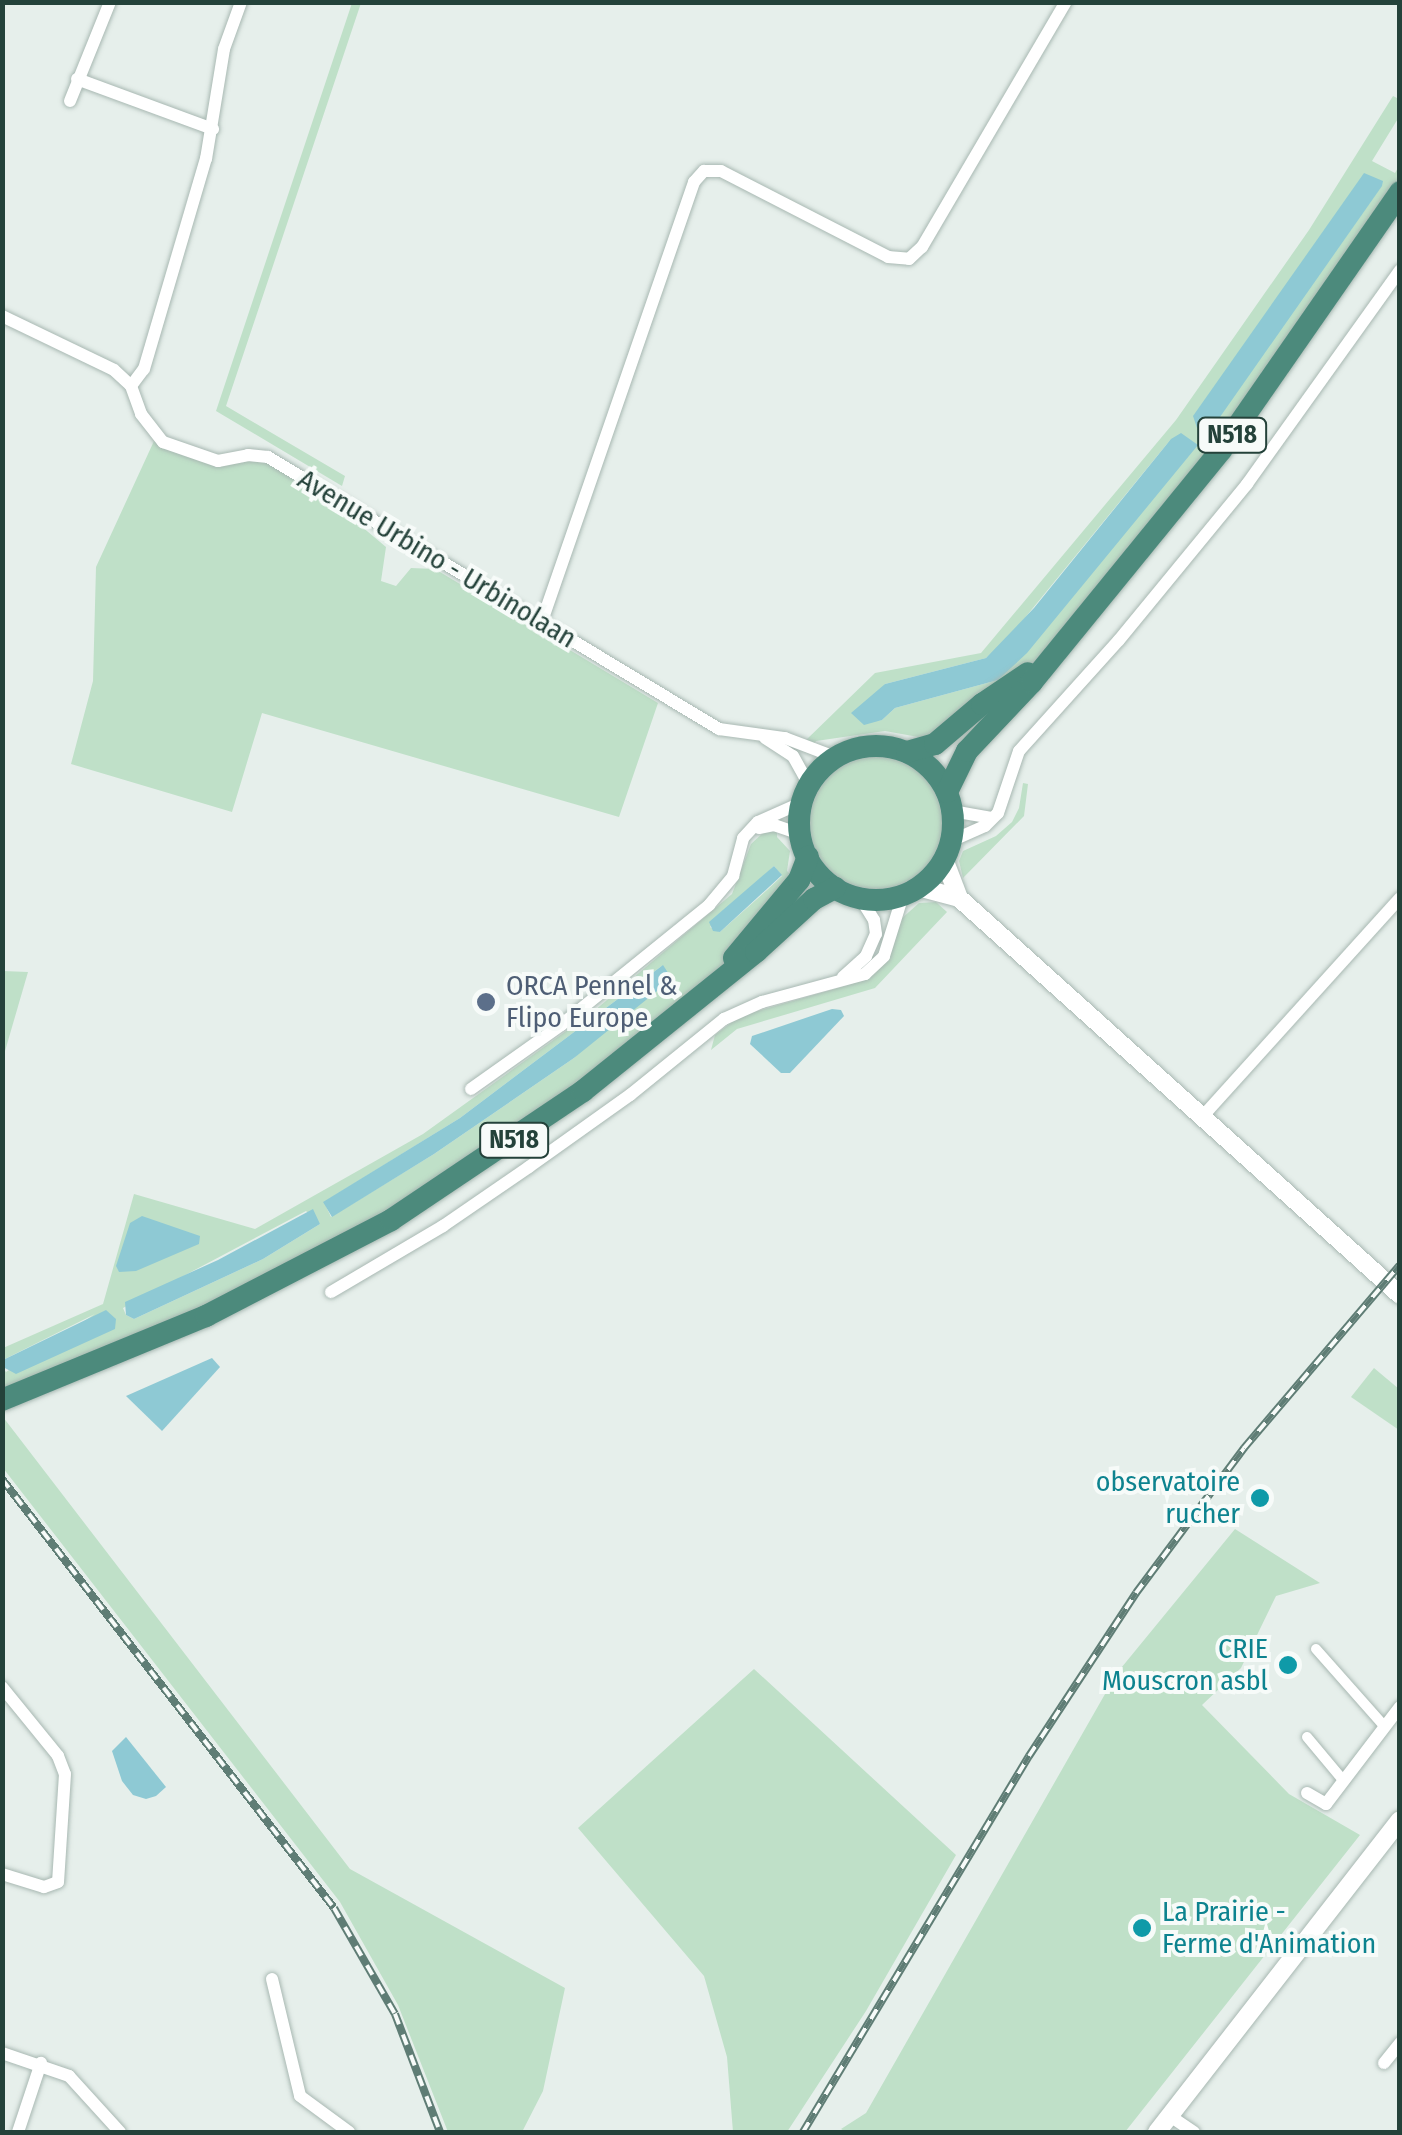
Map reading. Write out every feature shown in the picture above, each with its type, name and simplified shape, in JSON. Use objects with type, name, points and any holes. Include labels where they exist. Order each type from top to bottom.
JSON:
[{"type":"highway","name":"N518","points":[[947,850],[949,801],[966,751],[1032,682],[1222,450],[1400,192]]},
{"type":"highway","name":"N518","points":[[835,757],[876,746],[907,752],[935,744],[982,704],[1044,663]]},
{"type":"highway","points":[[907,752],[934,772],[949,801]]},
{"type":"highway","points":[[835,757],[805,794],[800,834],[808,857],[835,888],[860,898],[910,891],[947,850]]},
{"type":"highway","name":"N518","points":[[718,984],[754,930],[799,880],[808,857]]},
{"type":"highway","name":"N518","points":[[2,1400],[206,1316],[391,1220],[517,1139],[718,984],[814,899],[835,888]]},
{"type":"main road","points":[[947,850],[959,898]]},
{"type":"main road","points":[[910,891],[959,898],[1400,1295]]},
{"type":"main road","points":[[1156,2132],[1392,1843],[1400,1820]]},
{"type":"street","points":[[70,101],[110,2]]},
{"type":"street","points":[[2,316],[114,370],[131,386],[144,369],[212,129],[224,49],[240,2]]},
{"type":"street","points":[[541,624],[694,182],[704,171],[721,171],[888,257],[909,259],[922,247],[1066,2]]},
{"type":"street","points":[[77,79],[212,129]]},
{"type":"street","points":[[947,850],[985,826],[1002,808],[1020,750],[1118,640],[1247,484],[1400,270]]},
{"type":"street","name":"Avenue Urbino - Urbinolaan","points":[[131,386],[140,414],[163,442],[218,461],[248,455],[268,457],[719,729],[785,738],[835,757]]},
{"type":"street","name":"Avenue Urbino - Urbinolaan","points":[[763,737],[793,756],[805,794]]},
{"type":"street","points":[[472,1088],[561,1025],[724,891],[734,876],[743,838],[758,822],[805,794]]},
{"type":"street","points":[[949,801],[991,818]]},
{"type":"street","points":[[751,830],[774,825],[800,834]]},
{"type":"street","points":[[331,1292],[442,1226],[529,1167],[630,1095],[724,1019],[740,1010],[842,977],[865,974],[884,956],[910,891]]},
{"type":"street","points":[[842,977],[866,956],[876,934],[874,920],[860,898]]},
{"type":"street","points":[[1202,1116],[1400,898]]},
{"type":"street","points":[[1316,1649],[1385,1728]]},
{"type":"street","points":[[2,1686],[58,1756],[65,1774],[58,1882],[44,1887],[2,1874]]},
{"type":"street","points":[[1307,1793],[1326,1804],[1400,1707]]},
{"type":"street","points":[[1307,1737],[1343,1780]]},
{"type":"street","points":[[272,1978],[300,2096],[349,2132]]},
{"type":"street","points":[[1384,2063],[1400,2043]]},
{"type":"street","points":[[2,2053],[41,2063],[69,2076],[120,2132]]},
{"type":"street","points":[[18,2132],[41,2063]]},
{"type":"street","points":[[1170,2116],[1194,2132]]},
{"type":"green space","points":[[352,3],[361,3],[226,406],[345,476],[342,486],[216,411]]},
{"type":"green space","points":[[1393,96],[1399,99],[1399,117],[1372,161],[1395,173],[1399,166],[1399,177],[1266,376],[1088,602],[1027,670],[935,740],[885,731],[816,741],[812,747],[804,742],[875,673],[981,653],[1176,420],[1309,230]],"holes":[[[1171,439],[998,680],[895,708],[882,720],[869,722],[885,684],[986,658],[1010,636]]]},
{"type":"green space","points":[[154,441],[166,448],[263,460],[363,518],[361,526],[386,547],[381,581],[396,586],[411,568],[435,569],[658,703],[619,817],[262,713],[232,812],[71,764],[93,681],[96,567]]},
{"type":"green space","points":[[876,757],[901,762],[922,777],[937,798],[942,823],[937,848],[922,869],[901,884],[876,889],[851,884],[830,869],[815,848],[810,823],[815,798],[830,777],[851,762]]},
{"type":"green space","points":[[1023,783],[1028,784],[1024,816],[963,878],[959,861],[963,851],[996,836],[1012,822]]},
{"type":"green space","points":[[777,830],[777,837],[790,851],[787,871],[792,876],[721,968],[628,1047],[435,1182],[336,1241],[176,1320],[3,1390],[2,1367],[6,1372],[95,1314],[3,1360],[3,1348],[103,1304],[134,1194],[255,1229],[423,1134],[594,1011],[732,894],[751,844],[764,832]],"holes":[[[774,866],[782,876],[720,932],[710,927]],[[663,965],[574,1058],[434,1154],[331,1217],[324,1202],[460,1118]],[[306,1211],[320,1224],[263,1259],[134,1319],[123,1308]]]},
{"type":"green space","points":[[936,902],[947,912],[875,988],[737,1029],[711,1050],[715,1035],[740,1016],[852,984],[885,962],[900,920],[919,903]]},
{"type":"green space","points":[[2,971],[28,972],[3,1058]]},
{"type":"green space","points":[[1374,1368],[1399,1389],[1399,1430],[1351,1397]]},
{"type":"green space","points":[[3,1417],[350,1869],[565,1988],[543,2091],[522,2132],[448,2132],[398,2005],[340,1902],[3,1468]]},
{"type":"green space","points":[[1235,1529],[1320,1583],[1276,1596],[1241,1668],[1202,1705],[1289,1794],[1360,1835],[1125,2132],[841,2129],[866,2113],[1117,1673]]},
{"type":"green space","points":[[754,1669],[956,1855],[866,2011],[787,2132],[733,2132],[727,2057],[704,1976],[578,1828]]},
{"type":"water","points":[[1364,173],[1383,181],[1382,186],[1212,428],[1197,428],[1193,416]]},
{"type":"water","points":[[1181,433],[1198,445],[1027,653],[998,680],[895,708],[882,720],[864,725],[851,713],[885,684],[986,658],[1034,608],[1171,439]]},
{"type":"water","points":[[774,866],[782,875],[720,932],[713,931],[709,922]]},
{"type":"water","points":[[663,965],[672,979],[574,1058],[434,1154],[332,1217],[323,1202],[460,1118]]},
{"type":"water","points":[[832,1009],[841,1010],[844,1016],[790,1073],[781,1073],[750,1044],[752,1036]]},
{"type":"water","points":[[313,1209],[320,1224],[263,1259],[134,1319],[126,1315],[125,1302],[218,1260]]},
{"type":"water","points":[[142,1216],[200,1236],[199,1244],[136,1271],[119,1272],[116,1266],[130,1223]]},
{"type":"water","points":[[106,1310],[116,1319],[115,1329],[16,1374],[3,1367],[3,1360]]},
{"type":"water","points":[[212,1358],[220,1367],[162,1431],[126,1396]]},
{"type":"water","points":[[126,1737],[166,1787],[156,1796],[146,1799],[133,1795],[122,1781],[112,1751]]},
{"type":"railway","points":[[803,2132],[1029,1756],[1136,1593],[1244,1448],[1400,1265]]},
{"type":"railway","points":[[2,1479],[334,1908],[395,2014],[440,2132]]},
{"type":"place","name":"ORCA Pennel & Flipo Europe","points":[[486,1002]]},
{"type":"place","name":"observatoire rucher","points":[[1260,1498]]},
{"type":"place","name":"CRIE Mouscron asbl","points":[[1288,1665]]},
{"type":"place","name":"La Prairie - Ferme d'Animation","points":[[1142,1928]]}]
